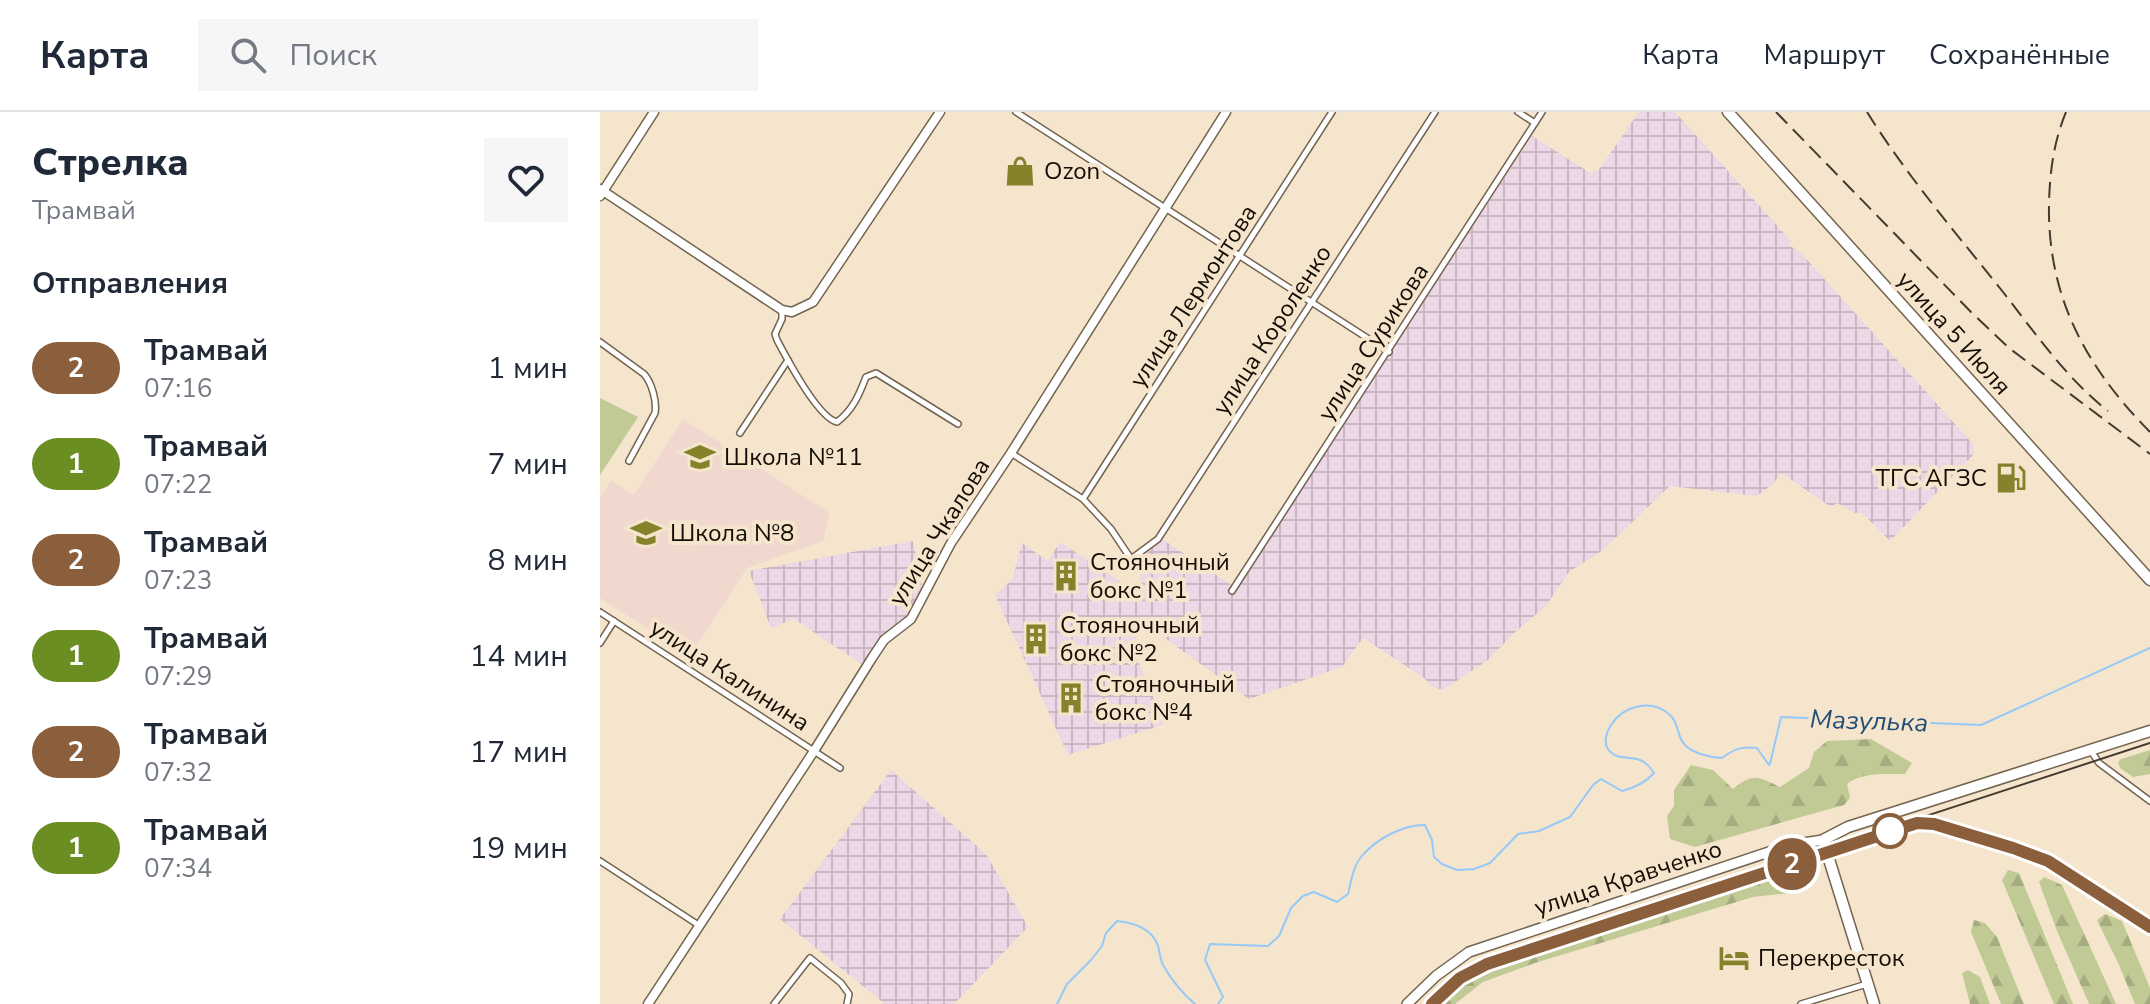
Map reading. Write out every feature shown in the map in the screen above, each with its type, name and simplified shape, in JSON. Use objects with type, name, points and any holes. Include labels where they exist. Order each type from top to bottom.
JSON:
[{"type":"highway","name":"улица 5 Июля","points":[[1728,112],[2150,580]]},
{"type":"highway","name":"улица Кравченко","points":[[1823,840],[1848,827],[2150,731]]},
{"type":"highway","points":[[1823,840],[1874,1004]]},
{"type":"main road","name":"улица Кравченко","points":[[1407,1004],[1452,963],[1478,949],[1790,845],[1823,840]]},
{"type":"street","points":[[654,112],[601,192],[782,310],[792,312],[813,302],[940,112]]},
{"type":"street","points":[[1016,112],[1389,352]]},
{"type":"street","name":"улица Чкалова","points":[[648,1004],[884,640],[911,619],[951,543],[1226,112]]},
{"type":"street","name":"улица Лермонтова","points":[[1083,499],[1332,112]]},
{"type":"street","name":"улица Короленко","points":[[1083,499],[1111,529],[1131,559],[1158,539],[1435,112]]},
{"type":"street","points":[[1518,112],[1535,123]]},
{"type":"street","name":"улица Сурикова","points":[[1232,591],[1542,112]]},
{"type":"street","points":[[782,310],[782,319],[775,334],[820,410],[832,422],[837,422],[855,405],[866,377],[876,373],[958,424]]},
{"type":"street","points":[[600,342],[648,379],[656,407],[629,461]]},
{"type":"street","points":[[740,433],[788,360]]},
{"type":"street","points":[[1011,453],[1083,499]]},
{"type":"street","name":"улица Калинина","points":[[600,612],[840,768]]},
{"type":"street","points":[[600,643],[614,621]]},
{"type":"street","points":[[2091,750],[2099,763],[2150,801]]},
{"type":"street","points":[[600,861],[700,927]]},
{"type":"street","points":[[774,1004],[810,958],[841,983],[849,994],[847,1004]]},
{"type":"street","points":[[1801,1004],[1867,984]]},
{"type":"shaded area","points":[[1639,112],[1675,112],[1791,241],[1789,245],[1802,254],[1973,444],[1974,454],[1890,541],[1862,513],[1855,513],[1837,503],[1831,507],[1781,473],[1773,484],[1757,496],[1670,486],[1603,550],[1569,572],[1546,606],[1488,660],[1443,690],[1432,687],[1424,678],[1363,638],[1342,667],[1249,699],[1144,623],[1131,645],[1165,724],[1068,755],[995,595],[1012,580],[1022,543],[1048,561],[1060,542],[1127,586],[1125,588],[1129,591],[1126,597],[1132,601],[1142,592],[1139,565],[1162,539],[1236,588],[1532,136],[1592,174],[1594,170],[1598,171]]},
{"type":"shaded area","points":[[683,419],[830,513],[823,541],[747,568],[690,656],[600,598],[600,498],[611,480],[634,495]]},
{"type":"shaded area","points":[[913,541],[923,589],[902,623],[886,633],[861,664],[794,619],[771,628],[749,571]]},
{"type":"shaded area","points":[[891,770],[986,854],[1028,927],[954,1004],[885,1004],[780,919]]},
{"type":"green space","points":[[600,398],[638,417],[600,475]]},
{"type":"green space","points":[[1871,739],[1912,763],[1905,774],[1859,777],[1847,784],[1850,798],[1844,805],[1695,847],[1670,839],[1667,816],[1674,806],[1674,790],[1691,765],[1713,770],[1733,789],[1751,778],[1780,787],[1809,768],[1814,752],[1827,741]]},
{"type":"green space","points":[[2150,750],[2150,774],[2133,777],[2120,768],[2118,762],[2121,759]]},
{"type":"green space","points":[[1792,866],[1803,872],[1804,885],[1790,893],[1753,897],[1538,962],[1483,982],[1455,1004],[1436,1004],[1451,989],[1485,970],[1750,877]]},
{"type":"green space","points":[[2008,870],[2019,873],[2073,1004],[2054,1004],[2002,880]]},
{"type":"green space","points":[[2044,877],[2062,885],[2116,1004],[2089,1004],[2039,882]]},
{"type":"green space","points":[[2105,914],[2122,921],[2150,988],[2150,1004],[2135,1004],[2097,920]]},
{"type":"green space","points":[[1974,920],[1985,923],[1997,937],[2024,1004],[2001,1004],[1971,932]]},
{"type":"green space","points":[[1968,970],[1980,977],[1990,1004],[1970,1004],[1962,973]]},
{"type":"waterway","name":"Мазулька","points":[[1770,764],[1781,717],[1981,725],[2150,648]]},
{"type":"waterway","name":"Мазулька","points":[[1218,1004],[1223,997],[1205,960],[1210,944],[1268,946],[1279,936],[1291,908],[1303,896],[1314,892],[1337,902],[1348,894],[1361,857],[1390,834],[1407,827],[1425,825],[1432,840],[1434,857],[1457,870],[1474,869],[1490,863],[1518,834],[1539,831],[1570,817],[1593,785],[1601,779],[1622,791],[1647,780],[1654,773],[1648,765],[1613,754],[1606,743],[1611,725],[1630,709],[1646,706],[1663,710],[1673,719],[1684,743],[1699,754],[1722,758],[1738,749],[1757,748],[1769,765]]},
{"type":"waterway","name":"Мазулька","points":[[1057,1004],[1067,984],[1091,960],[1102,946],[1106,933],[1117,921],[1136,925],[1151,935],[1166,970],[1195,1004]]},
{"type":"tram line","points":[[1426,1004],[1464,970],[1487,959],[2150,743]]},
{"type":"tram line","points":[[1914,823],[1934,824],[2032,854],[2064,870],[2150,927]]},
{"type":"tram line","name":"2","points":[[1432,1004],[1460,978],[1487,964],[1917,823],[1934,824],[2048,861],[2150,927]]},
{"type":"railway","points":[[1776,112],[2009,348],[2150,454]]},
{"type":"railway","points":[[1867,112],[1915,182],[2039,339],[2079,385],[2108,411]]},
{"type":"railway","points":[[2066,112],[2056,145],[2049,202],[2050,236],[2063,299],[2089,355],[2127,407],[2150,432]]},
{"type":"place","name":"Ozon","points":[[1020,171]]},
{"type":"place","name":"Школа №11","points":[[700,457]]},
{"type":"place","name":"ТГС АГЗС","points":[[2011,478]]},
{"type":"place","name":"Школа №8","points":[[646,533]]},
{"type":"place","name":"Стояночный бокс №1","points":[[1066,576]]},
{"type":"place","name":"Стояночный бокс №2","points":[[1036,639]]},
{"type":"place","name":"Стояночный бокс №4","points":[[1071,698]]},
{"type":"place","name":"Перекресток","points":[[1734,958]]}]
